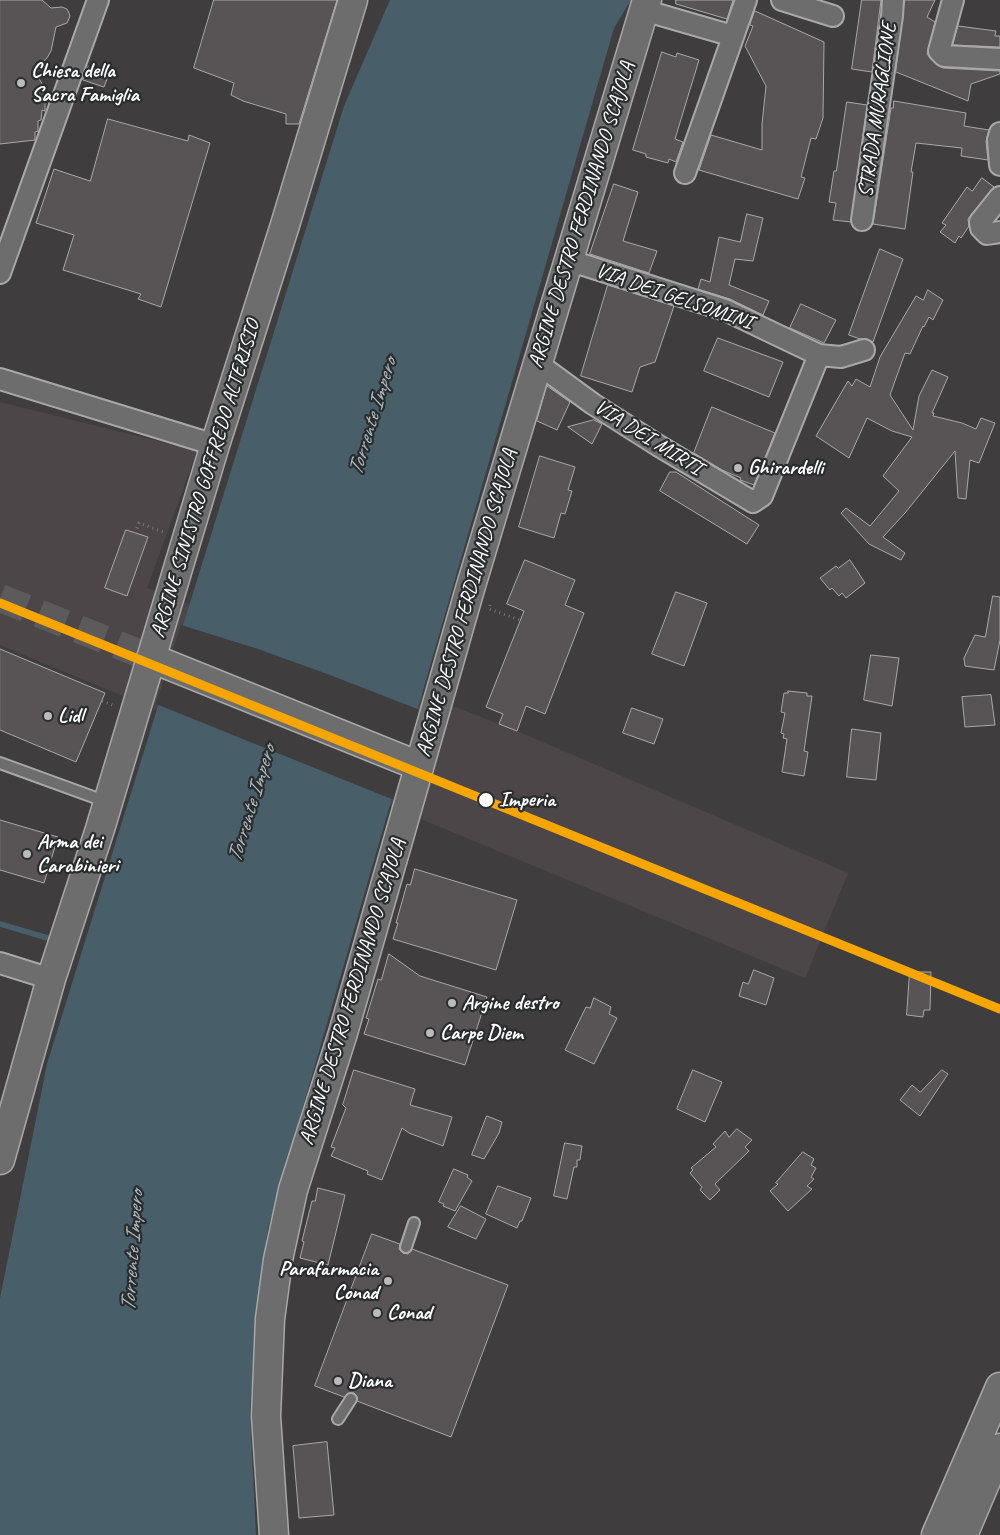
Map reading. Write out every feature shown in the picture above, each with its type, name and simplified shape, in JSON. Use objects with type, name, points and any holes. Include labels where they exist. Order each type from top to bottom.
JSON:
[{"type":"main road","name":"ARGINE SINISTRO GOFFREDO ALTERISIO","points":[[0,1160],[51,979],[108,802],[352,0]]},
{"type":"main road","name":"ARGINE DESTRO FERDINANDO SCAJOLA","points":[[274,1535],[266,1416],[270,1319],[278,1260],[293,1190],[345,1023],[470,589],[645,5]]},
{"type":"main road","points":[[151,658],[420,766]]},
{"type":"main road","points":[[936,1535],[1000,1387]]},
{"type":"main road","points":[[963,1535],[1000,1448]]},
{"type":"street","points":[[0,273],[98,0]]},
{"type":"street","points":[[686,173],[746,0]]},
{"type":"street","points":[[782,0],[833,16]]},
{"type":"street","name":"STRADA MURAGLIONE","points":[[862,220],[893,0]]},
{"type":"street","points":[[953,0],[939,51],[944,56],[1000,59]]},
{"type":"street","points":[[645,5],[733,36]]},
{"type":"street","points":[[1000,133],[998,140],[1000,165]]},
{"type":"street","points":[[1000,197],[980,222],[981,228],[987,234],[1000,232]]},
{"type":"street","name":"VIA DEI GELSOMINI","points":[[568,260],[726,310],[819,355],[841,357],[864,350]]},
{"type":"street","name":"VIA DEI MIRTI","points":[[537,363],[593,404],[753,502],[762,496],[819,355]]},
{"type":"street","points":[[0,379],[216,445]]},
{"type":"street","points":[[0,962],[51,979]]},
{"type":"lane","points":[[0,763],[108,802]]},
{"type":"lane","points":[[406,1246],[414,1223]]},
{"type":"lane","points":[[338,1420],[351,1400]]},
{"type":"path","points":[[135,533],[139,523],[169,534]]},
{"type":"path","points":[[491,602],[489,608],[520,620]]},
{"type":"shaded area","name":"Imperia","points":[[0,402],[197,451],[147,588],[517,731],[848,873],[805,978],[0,645]]},
{"type":"water","name":"Torrente Impero","points":[[390,0],[631,0],[614,28],[268,1228],[256,1315],[250,1413],[256,1535],[0,1535],[0,1298],[47,1064],[344,106]]},
{"type":"pier","points":[[181,625],[258,649],[420,710],[394,800],[156,704]]},
{"type":"building","name":"Chiesa della Sacra Famiglia","points":[[0,0],[42,0],[51,8],[62,7],[67,9],[70,16],[67,23],[56,27],[51,51],[47,58],[38,66],[40,69],[35,72],[44,87],[45,111],[42,110],[41,120],[38,121],[38,131],[35,132],[35,140],[0,144]]},
{"type":"building","points":[[214,0],[337,0],[299,124],[286,124],[286,114],[243,101],[231,95],[234,83],[194,68]]},
{"type":"building","points":[[676,0],[733,0],[727,19],[676,4]]},
{"type":"building","points":[[862,0],[881,0],[872,72],[852,69]]},
{"type":"building","points":[[905,0],[935,0],[927,17],[935,22],[927,54],[936,64],[943,68],[1000,71],[1000,74],[971,84],[968,101],[896,72]]},
{"type":"building","points":[[755,11],[824,42],[823,118],[816,139],[811,138],[801,177],[805,178],[798,199],[699,170],[711,135],[762,150],[762,124],[766,86],[745,46],[753,26],[750,25]]},
{"type":"building","points":[[958,26],[996,31],[995,36],[1000,36],[1000,47],[953,45]]},
{"type":"building","points":[[662,52],[676,57],[677,53],[699,60],[675,139],[683,142],[676,162],[669,159],[668,163],[646,157],[646,154],[633,150]]},
{"type":"building","points":[[88,67],[109,74],[104,87],[83,80]]},
{"type":"building","points":[[894,101],[966,113],[964,126],[989,130],[986,141],[988,160],[961,156],[962,148],[916,143],[905,229],[873,224],[891,108],[893,108]]},
{"type":"building","points":[[847,102],[867,105],[851,222],[833,220],[836,203],[829,202]]},
{"type":"building","points":[[108,119],[188,141],[189,135],[210,143],[161,307],[138,299],[141,294],[63,270],[74,235],[36,223],[54,169],[90,181]]},
{"type":"building","points":[[982,178],[994,187],[968,219],[969,226],[955,243],[940,232],[946,225],[942,223],[967,187],[972,191]]},
{"type":"building","points":[[614,184],[638,192],[623,241],[657,251],[649,273],[590,254]]},
{"type":"building","points":[[747,214],[763,218],[753,261],[735,259],[729,285],[769,301],[763,315],[730,299],[698,289],[701,279],[710,282],[719,237],[740,242]]},
{"type":"building","points":[[880,249],[903,259],[873,342],[849,335]]},
{"type":"building","points":[[608,285],[674,306],[655,362],[640,367],[632,392],[581,376]]},
{"type":"building","points":[[928,290],[943,300],[933,320],[929,317],[923,326],[910,354],[905,353],[890,395],[913,430],[919,396],[932,370],[948,377],[932,413],[934,413],[933,416],[962,423],[976,429],[981,418],[995,423],[979,463],[970,460],[966,499],[958,498],[955,451],[883,537],[905,553],[901,560],[869,544],[841,513],[846,508],[870,526],[899,491],[883,476],[912,437],[892,431],[867,418],[849,458],[816,436],[848,381],[852,386],[856,379],[870,387],[880,357],[916,296],[923,300]]},
{"type":"building","points":[[801,304],[836,320],[824,343],[790,328]]},
{"type":"building","points":[[718,338],[783,362],[769,397],[704,371]]},
{"type":"building","points":[[547,386],[570,402],[557,430],[537,421]]},
{"type":"building","points":[[712,407],[775,433],[754,485],[740,480],[741,478],[722,470],[694,453]]},
{"type":"building","points":[[594,420],[602,424],[592,444],[568,427]]},
{"type":"building","points":[[540,456],[575,467],[568,490],[572,491],[565,514],[561,513],[554,538],[519,527]]},
{"type":"building","points":[[670,472],[676,472],[759,525],[747,544],[660,491]]},
{"type":"building","points":[[126,530],[148,537],[127,596],[105,588]]},
{"type":"building","points":[[525,560],[575,580],[565,605],[584,613],[545,714],[526,706],[517,731],[499,724],[503,714],[486,707],[524,611],[507,604]]},
{"type":"building","points":[[850,560],[865,583],[846,598],[842,593],[839,596],[832,588],[830,590],[820,578],[836,566],[838,568]]},
{"type":"building","points":[[676,592],[707,603],[684,666],[652,654]]},
{"type":"building","points":[[993,596],[1000,597],[1000,640],[994,670],[965,666],[964,658],[975,635],[985,637]]},
{"type":"building","name":"Lidl","points":[[0,649],[105,693],[76,762],[0,730]]},
{"type":"building","points":[[871,655],[899,658],[892,706],[864,700]]},
{"type":"building","points":[[788,691],[807,693],[807,696],[812,696],[804,751],[808,752],[804,776],[782,772],[787,739],[783,738],[784,734],[781,733],[785,713],[781,712],[784,693],[788,693]]},
{"type":"building","points":[[991,695],[995,725],[965,727],[962,697]]},
{"type":"building","points":[[632,708],[663,719],[654,744],[623,733]]},
{"type":"building","points":[[852,729],[881,733],[876,780],[847,777]]},
{"type":"building","name":"Arma dei Carabinieri","points":[[0,820],[58,837],[44,883],[0,870]]},
{"type":"building","points":[[415,869],[517,900],[496,970],[393,939],[407,884],[410,885]]},
{"type":"building","points":[[389,954],[420,976],[487,997],[465,1065],[364,1034],[369,1019],[366,1018],[378,979],[381,980]]},
{"type":"building","points":[[754,970],[774,978],[766,1005],[739,996],[743,982],[748,984]]},
{"type":"building","points":[[910,972],[931,972],[930,1010],[924,1010],[923,1017],[907,1015]]},
{"type":"building","points":[[594,998],[611,1007],[609,1014],[617,1018],[594,1064],[565,1050],[586,1007],[590,1008]]},
{"type":"building","points":[[354,1070],[415,1089],[410,1105],[452,1117],[443,1146],[409,1133],[402,1128],[382,1180],[367,1174],[368,1171],[331,1156],[335,1148],[331,1147],[346,1108],[343,1105]]},
{"type":"building","points":[[693,1070],[722,1082],[705,1122],[677,1109]]},
{"type":"building","points":[[942,1070],[948,1074],[920,1116],[900,1100],[912,1085],[920,1092]]},
{"type":"building","points":[[487,1116],[502,1122],[499,1133],[484,1159],[472,1155]]},
{"type":"building","points":[[737,1129],[752,1140],[745,1147],[749,1151],[715,1184],[720,1190],[710,1200],[700,1190],[702,1187],[690,1173],[693,1170],[691,1168],[716,1147],[713,1144],[725,1131],[729,1137]]},
{"type":"building","points":[[565,1143],[582,1146],[580,1160],[577,1160],[577,1167],[574,1167],[567,1199],[554,1196]]},
{"type":"building","points":[[803,1152],[814,1159],[811,1165],[816,1168],[811,1177],[814,1179],[807,1186],[812,1189],[788,1211],[770,1191],[778,1184],[776,1183]]},
{"type":"building","points":[[454,1169],[468,1175],[467,1177],[472,1181],[455,1211],[443,1206],[444,1204],[439,1202]]},
{"type":"building","points":[[498,1186],[531,1198],[522,1221],[520,1221],[517,1228],[486,1214]]},
{"type":"building","points":[[318,1188],[345,1195],[328,1265],[300,1258],[304,1242],[302,1241],[312,1201],[315,1201]]},
{"type":"building","points":[[461,1206],[486,1219],[476,1239],[448,1227]]},
{"type":"building","points":[[372,1234],[400,1244],[399,1249],[403,1253],[408,1254],[412,1249],[508,1285],[451,1437],[357,1401],[357,1396],[354,1393],[348,1393],[344,1397],[315,1386]]},
{"type":"building","points":[[327,1442],[334,1515],[299,1518],[293,1446]]},
{"type":"waterway","points":[[0,924],[51,939]]},
{"type":"tunnel","points":[[0,598],[151,658]]},
{"type":"transit line","points":[[0,603],[1000,1009]]},
{"type":"place","name":"Chiesa della Sacra Famiglia","points":[[21,83]]},
{"type":"place","name":"Ghirardelli","points":[[738,468]]},
{"type":"place","name":"Lidl","points":[[48,716]]},
{"type":"place","name":"Imperia","points":[[486,800]]},
{"type":"place","name":"Arma dei Carabinieri","points":[[27,854]]},
{"type":"place","name":"Argine destro","points":[[452,1003]]},
{"type":"place","name":"Carpe Diem","points":[[430,1033]]},
{"type":"place","name":"Parafarmacia Conad","points":[[388,1281]]},
{"type":"place","name":"Conad","points":[[377,1313]]},
{"type":"place","name":"Diana","points":[[338,1381]]}]
